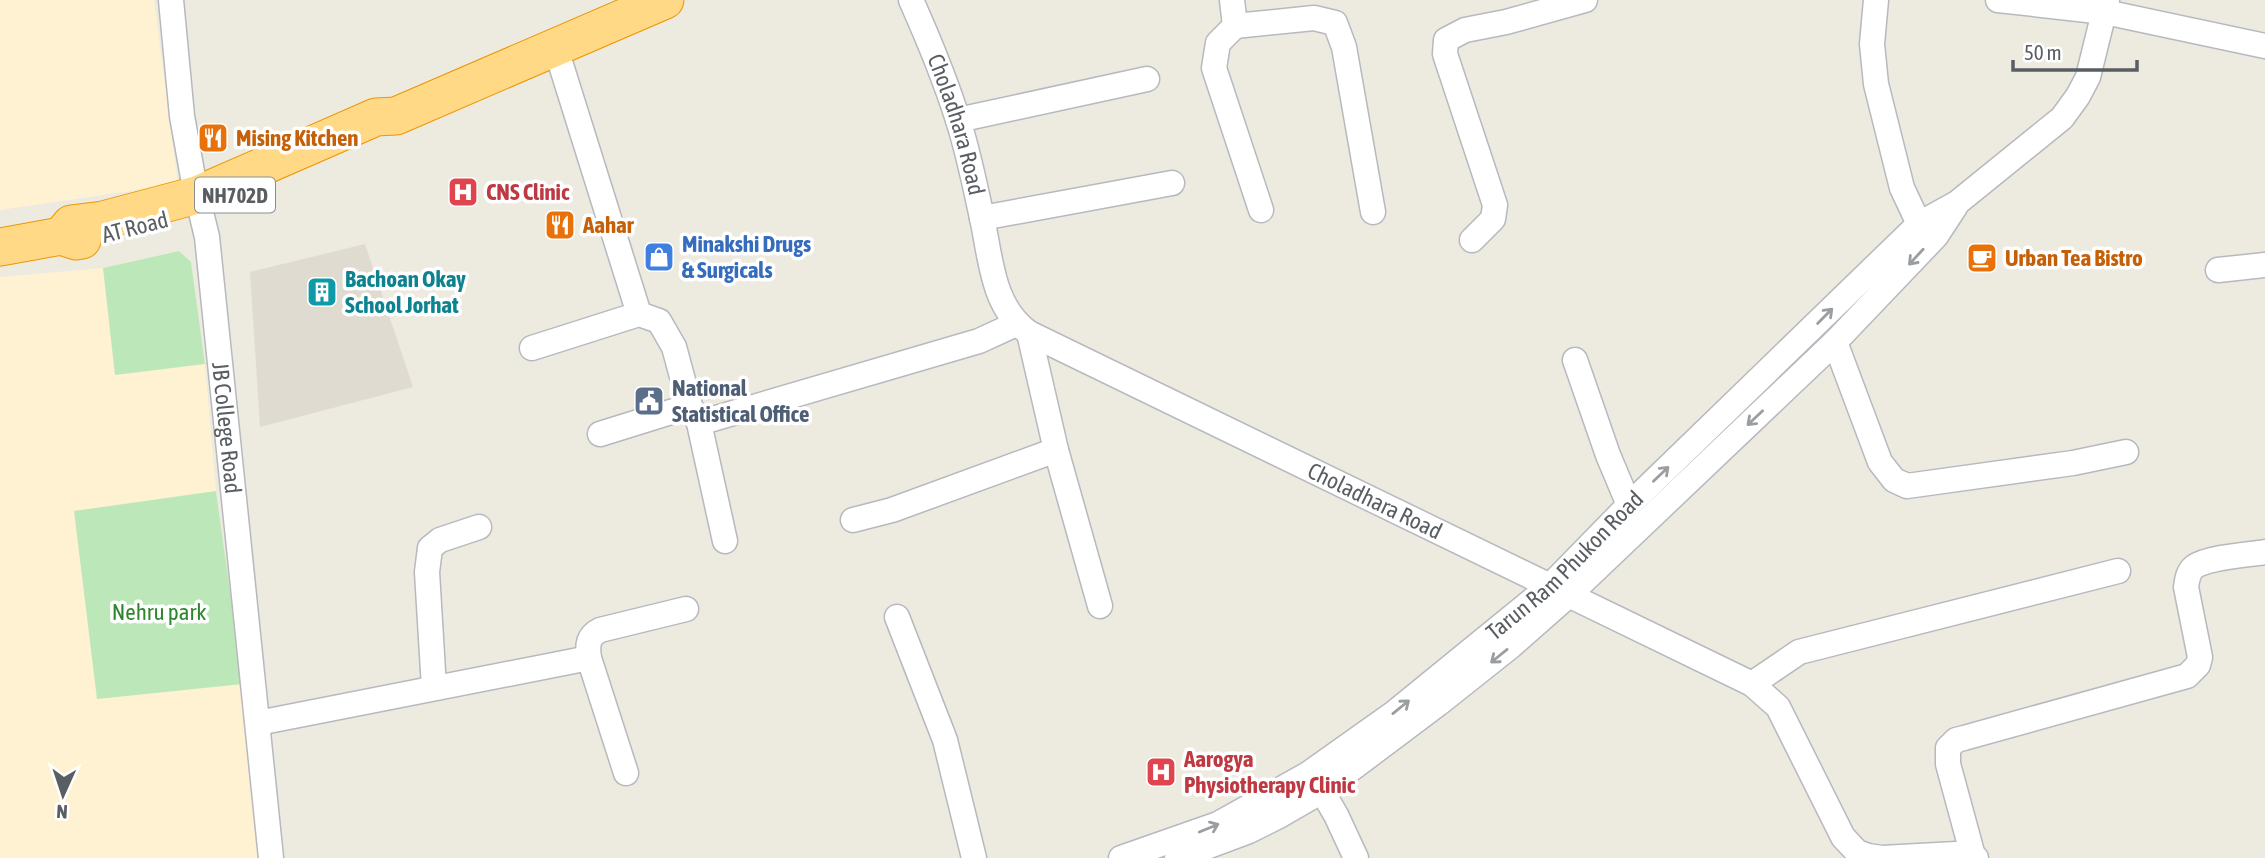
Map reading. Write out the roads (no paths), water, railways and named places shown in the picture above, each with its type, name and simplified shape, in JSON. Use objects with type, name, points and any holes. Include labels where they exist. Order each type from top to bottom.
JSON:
[{"type":"highway","name":"AT Road","points":[[0,247],[61,236],[71,224],[200,202],[376,117],[396,116],[665,0]]},
{"type":"street","name":"JB College Road","points":[[171,0],[182,116],[208,237],[271,858]]},
{"type":"street","name":"Choladhara Road","points":[[911,0],[958,120],[993,275],[1004,306],[1022,328],[1752,684],[1778,707],[1843,837],[1857,852],[1882,858],[1944,854],[1974,857]]},
{"type":"street","points":[[1232,0],[1235,26]]},
{"type":"street","points":[[1472,240],[1493,219],[1495,205],[1445,54],[1446,40],[1465,30],[1506,22],[1585,0]]},
{"type":"street","points":[[1876,0],[1872,44],[1876,84],[1902,188],[1919,224]]},
{"type":"street","points":[[1998,0],[2106,6],[2265,46]]},
{"type":"street","name":"Tarun Ram Phukon Road","points":[[1177,858],[1219,851],[1322,790],[1511,646],[1629,505],[1919,224],[1957,203],[2062,118],[2088,77],[2106,6]]},
{"type":"street","points":[[1261,211],[1214,68],[1218,43],[1235,26],[1314,18],[1335,23],[1344,47],[1373,212]]},
{"type":"street","points":[[556,49],[639,314]]},
{"type":"street","points":[[958,120],[1147,79]]},
{"type":"street","points":[[982,218],[1172,183]]},
{"type":"street","name":"Tarun Ram Phukon Road","points":[[1121,858],[1218,824],[1308,774],[1560,589],[1835,342],[1936,236],[1957,203]]},
{"type":"street","points":[[2218,270],[2265,265]]},
{"type":"street","points":[[532,348],[639,314],[659,321],[674,347],[694,414],[725,541]]},
{"type":"street","points":[[600,434],[694,414],[1022,328],[1100,606]]},
{"type":"street","points":[[1835,342],[1880,462],[1894,480],[1906,486],[2073,463],[2126,452]]},
{"type":"street","points":[[1574,360],[1629,505]]},
{"type":"street","points":[[853,520],[892,510],[1056,450]]},
{"type":"street","points":[[434,688],[427,572],[430,548],[440,540],[479,527]]},
{"type":"street","points":[[1974,857],[1948,764],[1948,748],[1951,744],[1964,737],[2187,676],[2199,664],[2200,657],[2186,587],[2192,568],[2203,563],[2265,552]]},
{"type":"street","points":[[1752,684],[1799,652],[2118,570]]},
{"type":"street","points":[[626,773],[589,658],[589,640],[592,634],[600,630],[686,609]]},
{"type":"street","points":[[897,617],[945,740],[974,858]]},
{"type":"street","points":[[258,723],[589,658]]},
{"type":"street","points":[[1322,790],[1356,858]]},
{"type":"place","name":"Mising Kitchen","points":[[213,138]]},
{"type":"place","name":"CNS Clinic","points":[[463,192]]},
{"type":"place","name":"Aahar","points":[[560,225]]},
{"type":"place","name":"Minakshi Drugs & Surgicals","points":[[659,257]]},
{"type":"place","name":"Urban Tea Bistro","points":[[1982,258]]},
{"type":"place","name":"Bachoan Okay School Jorhat","points":[[322,292]]},
{"type":"place","name":"National Statistical Office","points":[[649,401]]},
{"type":"place","name":"Aarogya Physiotherapy Clinic","points":[[1161,772]]},
{"type":"park label","name":"Nehru park","points":[[159,612]]}]
